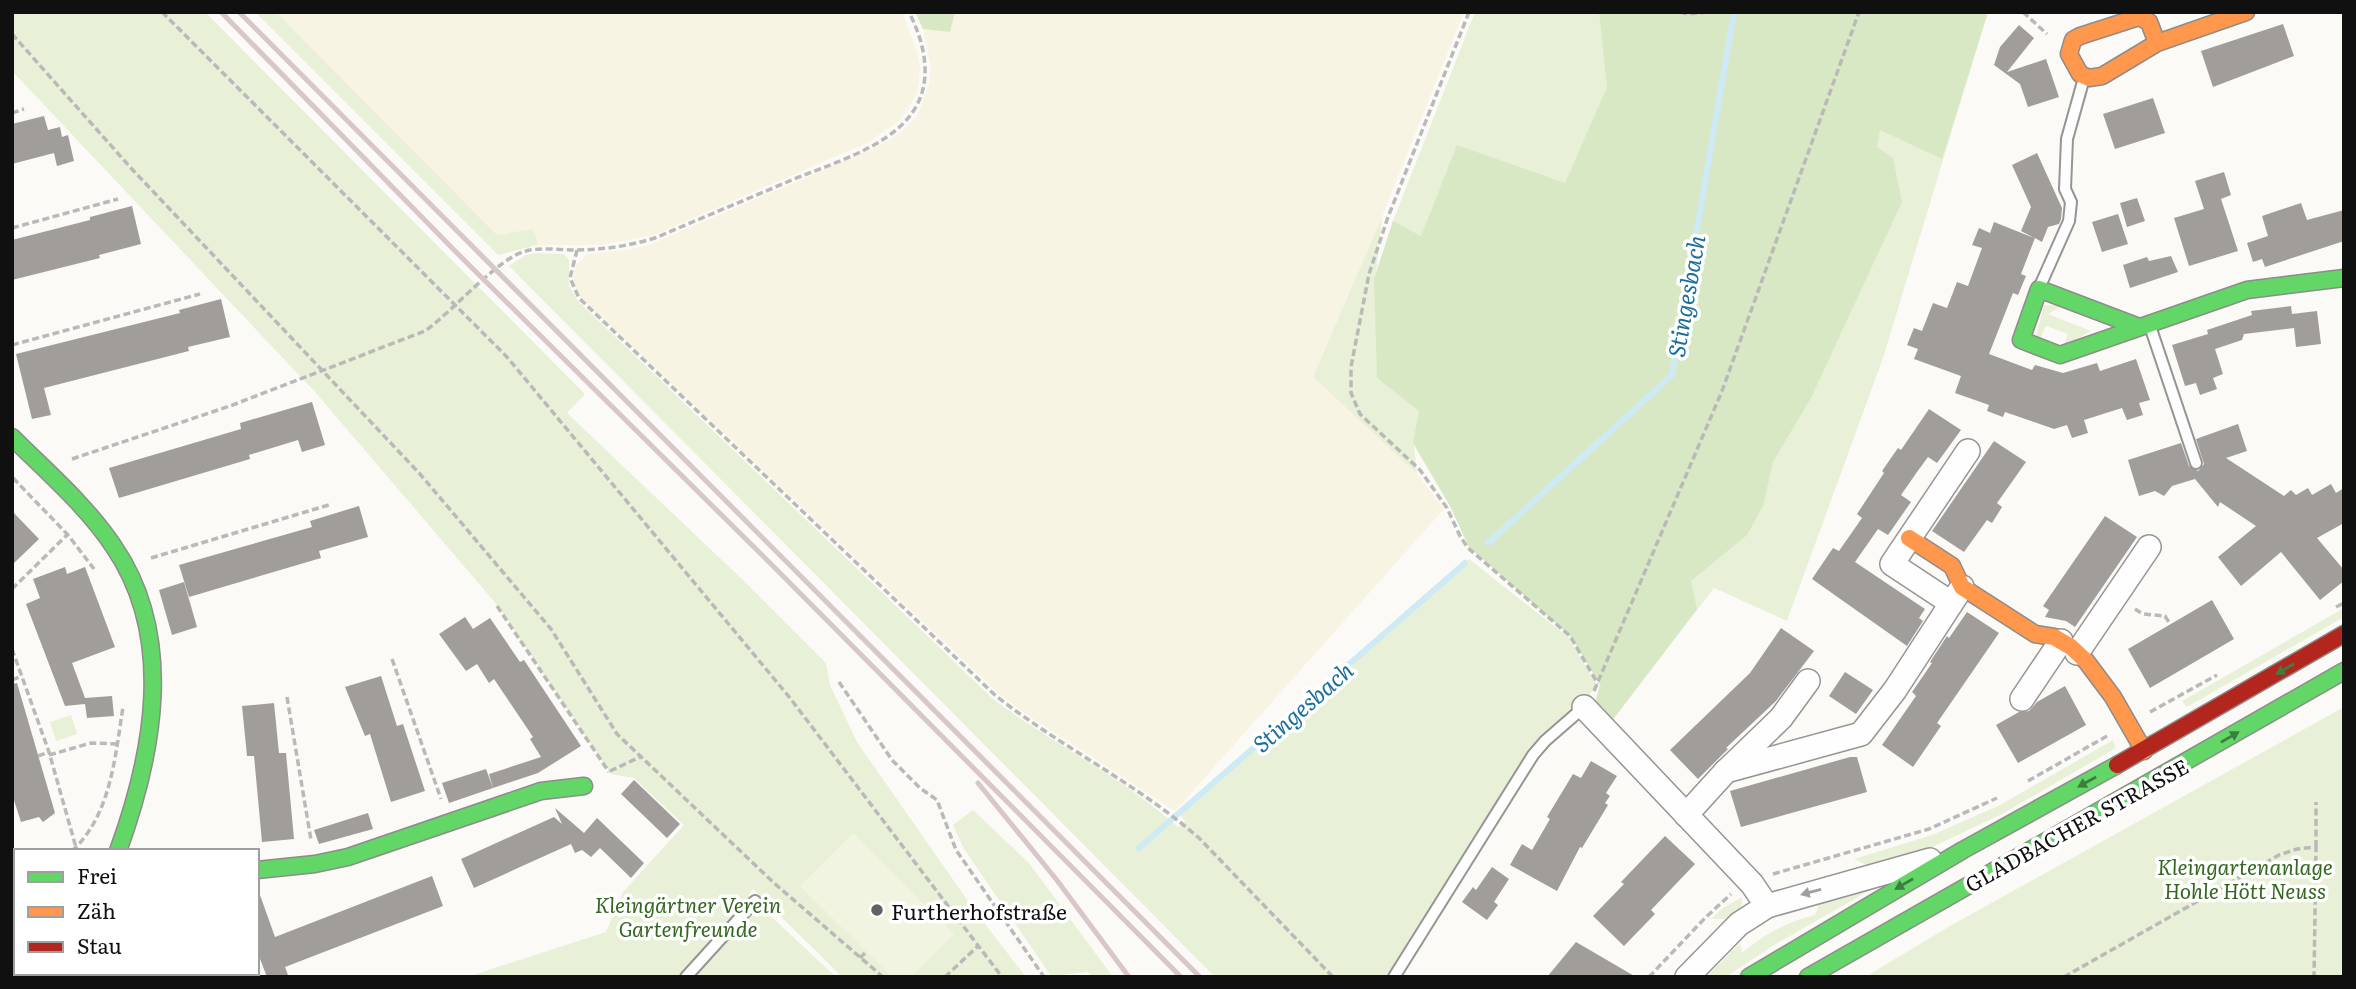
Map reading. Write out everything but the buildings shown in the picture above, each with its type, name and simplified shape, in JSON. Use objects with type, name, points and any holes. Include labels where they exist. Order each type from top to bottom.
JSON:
[{"type":"street","points":[[2157,43],[2149,22],[2139,17],[2080,36],[2073,40],[2069,54],[2078,73],[2084,78],[2093,79],[2157,43],[2246,12]]},
{"type":"street","points":[[2144,325],[2039,289],[2021,340],[2060,355],[2247,290],[2344,278]]},
{"type":"street","points":[[12,437],[111,544],[125,565],[138,595],[150,637],[153,704],[146,749],[129,822],[119,849]]},
{"type":"street","name":"GLADBACHER STRASSE","points":[[1968,451],[1892,564],[2035,634],[2049,634],[2090,662],[2144,751]]},
{"type":"street","name":"GLADBACHER STRASSE","points":[[1909,538],[1952,566],[1956,595]]},
{"type":"street","points":[[2022,699],[2116,595],[2149,547]]},
{"type":"street","points":[[1726,771],[1861,734],[1895,690],[1956,595]]},
{"type":"street","name":"GLADBACHER STRASSE","points":[[1749,977],[1964,850],[2144,751],[2344,635]]},
{"type":"street","name":"GLADBACHER STRASSE","points":[[1808,977],[2344,671]]},
{"type":"street","points":[[1686,815],[1726,771],[1781,718],[1808,681]]},
{"type":"street","points":[[1584,708],[1752,884],[1767,906]]},
{"type":"street","points":[[259,870],[348,857],[541,791],[584,786]]},
{"type":"street","name":"GLADBACHER STRASSE","points":[[1688,977],[1739,924],[1767,906],[1964,850]]},
{"type":"lane","points":[[2039,289],[2069,221],[2071,202],[2064,189],[2067,139],[2084,78]]},
{"type":"lane","points":[[2144,325],[2196,463]]},
{"type":"lane","points":[[1394,977],[1538,748],[1584,708]]},
{"type":"lane","points":[[686,977],[755,901]]},
{"type":"path","points":[[162,12],[507,358],[790,698],[1002,977]]},
{"type":"path","points":[[43,469],[230,406],[425,331],[515,255],[537,249],[577,250],[630,245],[655,238],[871,146],[903,124],[913,111],[924,83],[926,66],[923,50],[918,30],[909,12]]},
{"type":"path","points":[[1469,12],[1388,217],[1369,274],[1351,367],[1351,393],[1360,414],[1420,470],[1447,508],[1468,548],[1570,636],[1598,684]]},
{"type":"path","points":[[1680,12],[1709,12]]},
{"type":"path","points":[[1584,708],[1598,684],[1722,391],[1859,12]]},
{"type":"path","points":[[12,34],[130,167],[420,474],[551,629],[617,734],[774,883],[883,977]]},
{"type":"path","points":[[12,113],[24,109]]},
{"type":"path","points":[[12,228],[118,200]]},
{"type":"path","points":[[577,250],[570,278],[579,298],[996,696],[1181,822],[1333,977]]},
{"type":"path","points":[[12,345],[200,294]]},
{"type":"path","points":[[12,478],[68,535],[100,579]]},
{"type":"path","points":[[125,565],[332,504]]},
{"type":"path","points":[[12,589],[87,515]]},
{"type":"path","points":[[2116,595],[2143,614],[2165,616],[2170,624]]},
{"type":"path","points":[[2332,610],[2344,603]]},
{"type":"path","points":[[497,606],[609,772]]},
{"type":"path","points":[[12,649],[49,754],[75,849]]},
{"type":"path","points":[[393,659],[449,823]]},
{"type":"path","points":[[2022,784],[2227,669]]},
{"type":"path","points":[[12,680],[22,676]]},
{"type":"path","points":[[839,682],[892,760],[920,788],[937,800],[956,850],[1044,977]]},
{"type":"path","points":[[287,697],[314,864]]},
{"type":"path","points":[[76,849],[102,808],[124,703]]},
{"type":"path","points":[[38,756],[80,745],[117,744]]},
{"type":"path","points":[[584,786],[640,757]]},
{"type":"path","points":[[1649,977],[1728,896],[1774,873],[1929,829],[1999,798]]},
{"type":"path","points":[[2314,977],[2316,802]]},
{"type":"path","points":[[2064,977],[2279,855],[2316,847]]},
{"type":"path","points":[[945,977],[978,946]]},
{"type":"path","points":[[860,958],[867,951]]},
{"type":"shaded area","points":[[276,12],[902,12],[917,51],[919,82],[916,96],[900,120],[867,143],[654,235],[601,245],[537,245],[532,229],[498,236]]},
{"type":"shaded area","points":[[955,12],[1464,12],[1382,217],[1313,377],[1417,474],[1444,509],[1175,811],[1024,713],[997,692],[581,298],[574,286],[574,271],[587,254],[651,244],[891,139],[918,114],[929,84],[931,66],[923,29],[950,32]]},
{"type":"green space","name":"Kleingärtner Verein Gartenfreunde","points":[[12,12],[205,12],[585,394],[567,413],[826,663],[830,685],[857,742],[975,911],[1026,977],[842,977],[753,889],[748,895],[836,977],[467,977],[606,932],[623,892],[684,825],[634,778],[611,774],[498,606],[315,392],[12,71]]},
{"type":"green space","points":[[255,12],[276,12],[497,235],[532,229],[537,245],[498,255]]},
{"type":"green space","points":[[915,12],[955,12],[950,32],[923,29]]},
{"type":"green space","points":[[1475,12],[1988,12],[1883,358],[1787,621],[1714,588],[1608,726],[1593,712],[1600,684],[1570,636],[1469,547],[1450,506],[1414,445],[1417,474],[1313,377],[1382,217],[1376,274],[1393,221]]},
{"type":"green space","points":[[1599,12],[1988,12],[1942,159],[1880,130],[1877,147],[1893,158],[1902,202],[1811,398],[1773,462],[1763,506],[1747,535],[1691,581],[1697,609],[1608,726],[1593,712],[1600,684],[1570,636],[1469,547],[1450,506],[1413,443],[1419,411],[1377,378],[1374,279],[1393,221],[1421,236],[1457,145],[1565,183],[1607,87]]},
{"type":"green space","points":[[564,254],[569,260],[569,286],[578,301],[993,699],[1111,776],[1178,827],[1185,821],[1180,815],[1469,559],[1568,637],[1597,685],[1580,707],[1545,739],[1392,977],[1215,977],[509,266],[526,255]]},
{"type":"green space","points":[[2044,305],[2064,305],[2048,314],[2091,331],[2063,347],[2068,334],[2046,326],[2040,339],[2036,336]]},
{"type":"green space","points":[[2344,608],[2344,617],[2187,707],[2182,701]]},
{"type":"green space","name":"Kleingartenanlage Hohle Hött Neuss","points":[[2344,707],[2344,977],[1865,977],[1950,926]]},
{"type":"green space","points":[[71,715],[77,734],[56,741],[50,722]]},
{"type":"green space","points":[[2113,740],[2116,748],[2002,814],[1928,849],[1874,869],[1854,859],[1932,835],[2000,805]]},
{"type":"green space","points":[[973,810],[1029,863],[1113,977],[1092,977],[1088,972],[1051,976],[964,849],[953,825]]},
{"type":"green space","name":"Furtherhofstraße","points":[[853,833],[954,934],[911,977],[892,977],[800,886]]},
{"type":"green space","points":[[1893,877],[1774,945],[1726,977],[1706,977],[1740,943],[1742,953],[1776,930],[1815,915],[1822,896]]},
{"type":"green space","points":[[1742,897],[1742,905],[1734,919],[1711,919],[1723,908]]},
{"type":"waterway","name":"Stingesbach","points":[[1488,543],[1672,375],[1734,12]]},
{"type":"waterway","name":"Stingesbach","points":[[1139,848],[1465,563]]},
{"type":"railway","points":[[221,12],[458,254],[772,565],[1181,977]]},
{"type":"railway","points":[[239,12],[1200,977]]},
{"type":"railway","points":[[978,783],[1056,879],[1129,977]]},
{"type":"traffic: fast","points":[[2139,327],[2039,289],[2021,340],[2060,355],[2247,290],[2344,278]]},
{"type":"traffic: fast","points":[[12,437],[66,489],[103,532],[133,582],[146,619],[152,658],[148,737],[141,776],[119,849]]},
{"type":"traffic: fast","points":[[1808,977],[2344,671]]},
{"type":"traffic: fast","points":[[1749,977],[1963,850],[2117,765]]},
{"type":"traffic: fast","points":[[259,870],[315,864],[348,857],[541,791],[584,786]]},
{"type":"traffic: slow","points":[[2157,43],[2149,22],[2139,17],[2080,36],[2073,40],[2069,54],[2080,74],[2089,78],[2102,76],[2157,43],[2246,12]]},
{"type":"traffic: slow","points":[[1909,538],[1952,566],[1962,587],[2035,634],[2054,637],[2071,647],[2086,661],[2113,697],[2144,751]]},
{"type":"traffic: jam","points":[[2117,765],[2344,634]]},
{"type":"place","name":"Furtherhofstraße","points":[[877,910]]}]
